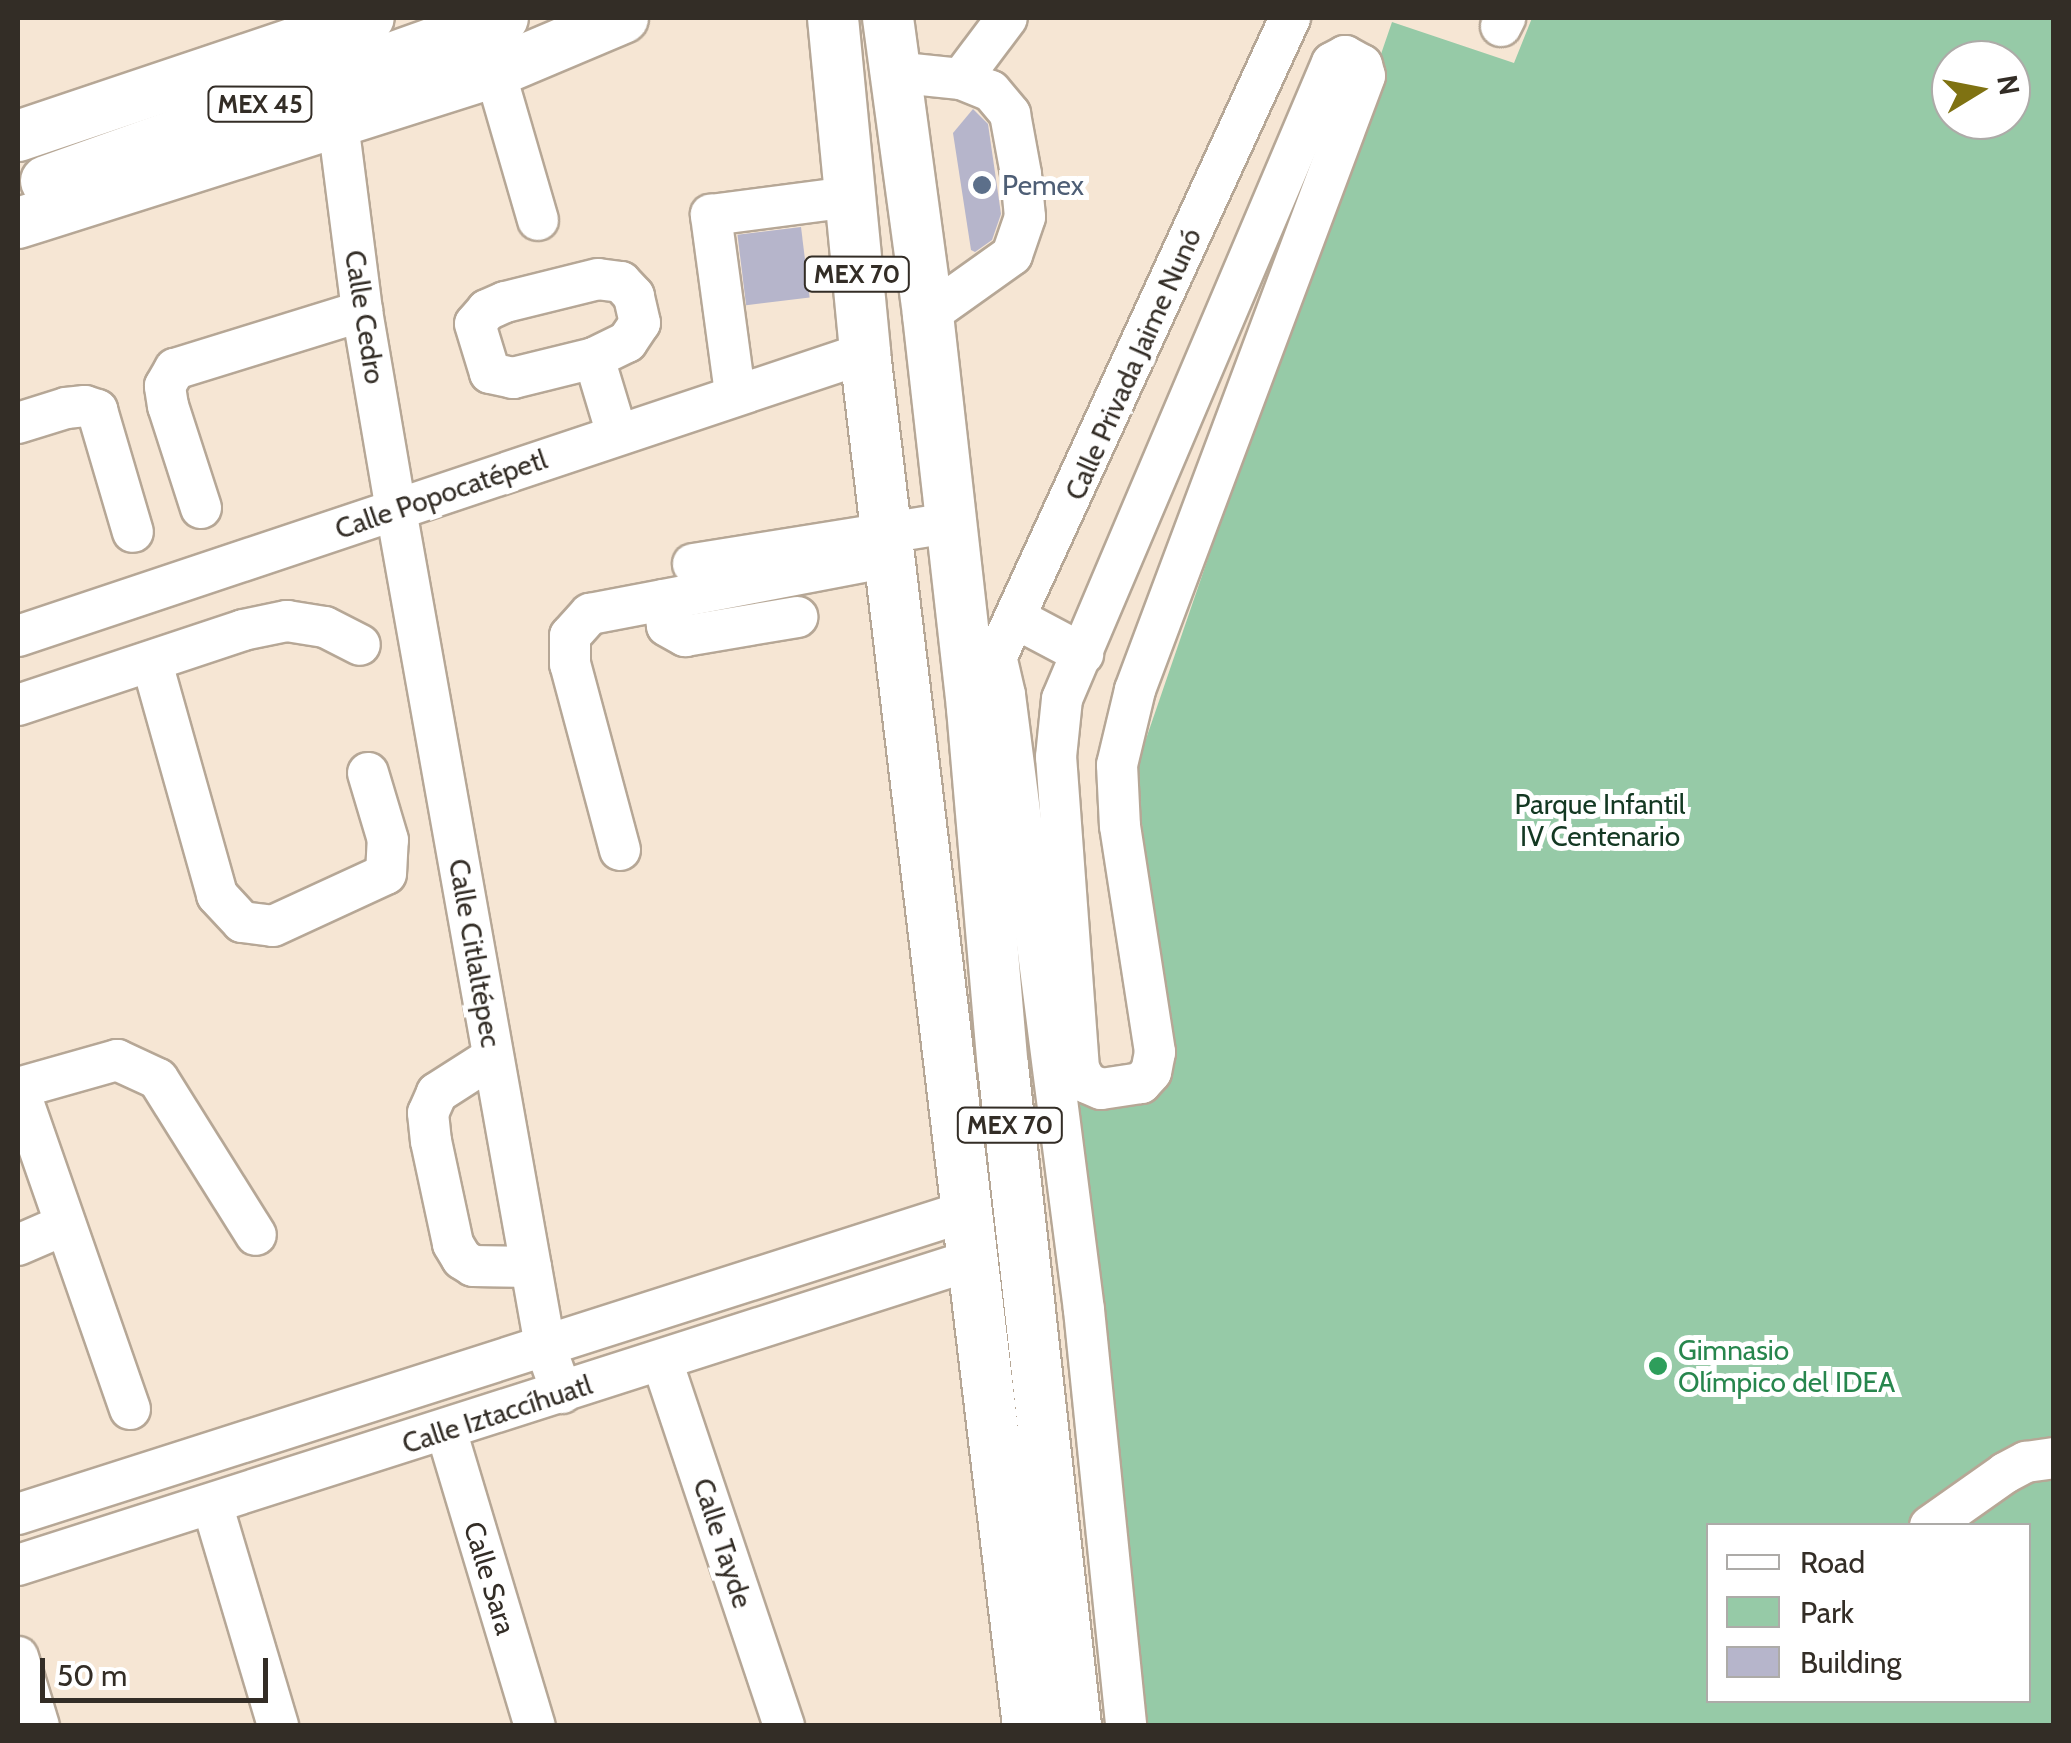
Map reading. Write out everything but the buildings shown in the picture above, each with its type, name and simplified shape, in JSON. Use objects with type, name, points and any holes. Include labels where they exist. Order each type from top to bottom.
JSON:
[{"type":"main road","points":[[18,115],[302,18]]},
{"type":"main road","name":"MEX 45","points":[[18,136],[369,18]]},
{"type":"main road","name":"MEX 45","points":[[18,191],[504,18]]},
{"type":"main road","points":[[18,223],[495,72],[623,18]]},
{"type":"main road","name":"MEX 70","points":[[833,18],[865,352],[970,1210],[1028,1726]]},
{"type":"main road","name":"MEX 70","points":[[888,18],[928,315],[972,708],[1015,1164],[1076,1726]]},
{"type":"street","points":[[961,79],[1006,18]]},
{"type":"street","name":"Calle Privada Jaime Nunó","points":[[972,708],[1017,618],[1290,18]]},
{"type":"street","points":[[1346,56],[1362,66],[1365,76],[1130,709],[1118,765],[1120,826],[1155,1052],[1151,1072],[1141,1083],[1101,1089],[1087,1083],[1080,1069],[1056,757],[1062,700],[1083,654],[1332,63],[1346,56]]},
{"type":"street","points":[[495,72],[538,220]]},
{"type":"street","points":[[894,72],[961,79],[991,91],[1010,114],[1025,217],[1012,255],[928,315]]},
{"type":"street","name":"Calle Cedro","points":[[338,123],[362,311],[396,510]]},
{"type":"street","points":[[735,393],[712,215],[850,197]]},
{"type":"street","points":[[201,508],[168,406],[165,386],[175,369],[362,311]]},
{"type":"street","name":"Calle Popocatépetl","points":[[18,636],[865,352]]},
{"type":"street","points":[[594,358],[616,434]]},
{"type":"street","points":[[18,423],[66,408],[86,406],[96,410],[133,532]]},
{"type":"street","name":"Calle Citlaltépec","points":[[396,510],[531,1267],[546,1346],[562,1393]]},
{"type":"street","points":[[620,850],[570,664],[570,636],[590,614],[663,600],[888,544],[950,524]]},
{"type":"street","points":[[692,564],[888,544]]},
{"type":"street","points":[[663,600],[667,626],[685,636],[796,617]]},
{"type":"street","points":[[1017,618],[1083,654]]},
{"type":"street","points":[[18,705],[243,630],[287,621],[325,627],[360,645]]},
{"type":"street","points":[[996,660],[1005,695],[1064,1158],[1126,1726]]},
{"type":"street","points":[[152,663],[217,895],[242,922],[274,926],[386,874],[388,840],[368,773]]},
{"type":"street","points":[[494,1057],[438,1093],[428,1113],[431,1141],[453,1244],[462,1258],[473,1266],[531,1267]]},
{"type":"street","points":[[130,1408],[18,1088],[117,1060],[158,1078],[256,1235]]},
{"type":"street","points":[[1015,1164],[1064,1158]]},
{"type":"street","name":"Calle Iztaccíhuatl","points":[[18,1514],[970,1210]]},
{"type":"street","points":[[18,1245],[64,1226]]},
{"type":"street","name":"Calle Iztaccíhuatl","points":[[18,1565],[975,1259]]},
{"type":"street","name":"Calle Tayde","points":[[662,1361],[784,1726]]},
{"type":"street","name":"Calle Sara","points":[[446,1430],[535,1726]]},
{"type":"street","points":[[1934,1523],[2005,1473],[2026,1462],[2054,1458]]},
{"type":"street","points":[[212,1504],[278,1726]]},
{"type":"street","points":[[18,1657],[39,1726]]},
{"type":"green space","name":"Parque Infantil IV Centenario","points":[[1532,18],[2053,18],[2053,1725],[1135,1725],[1063,1089],[1174,1064],[1135,771],[1392,22],[1514,63]]},
{"type":"place","name":"Pemex","points":[[982,185]]},
{"type":"place","name":"Gimnasio Olímpico del IDEA","points":[[1658,1366]]}]
